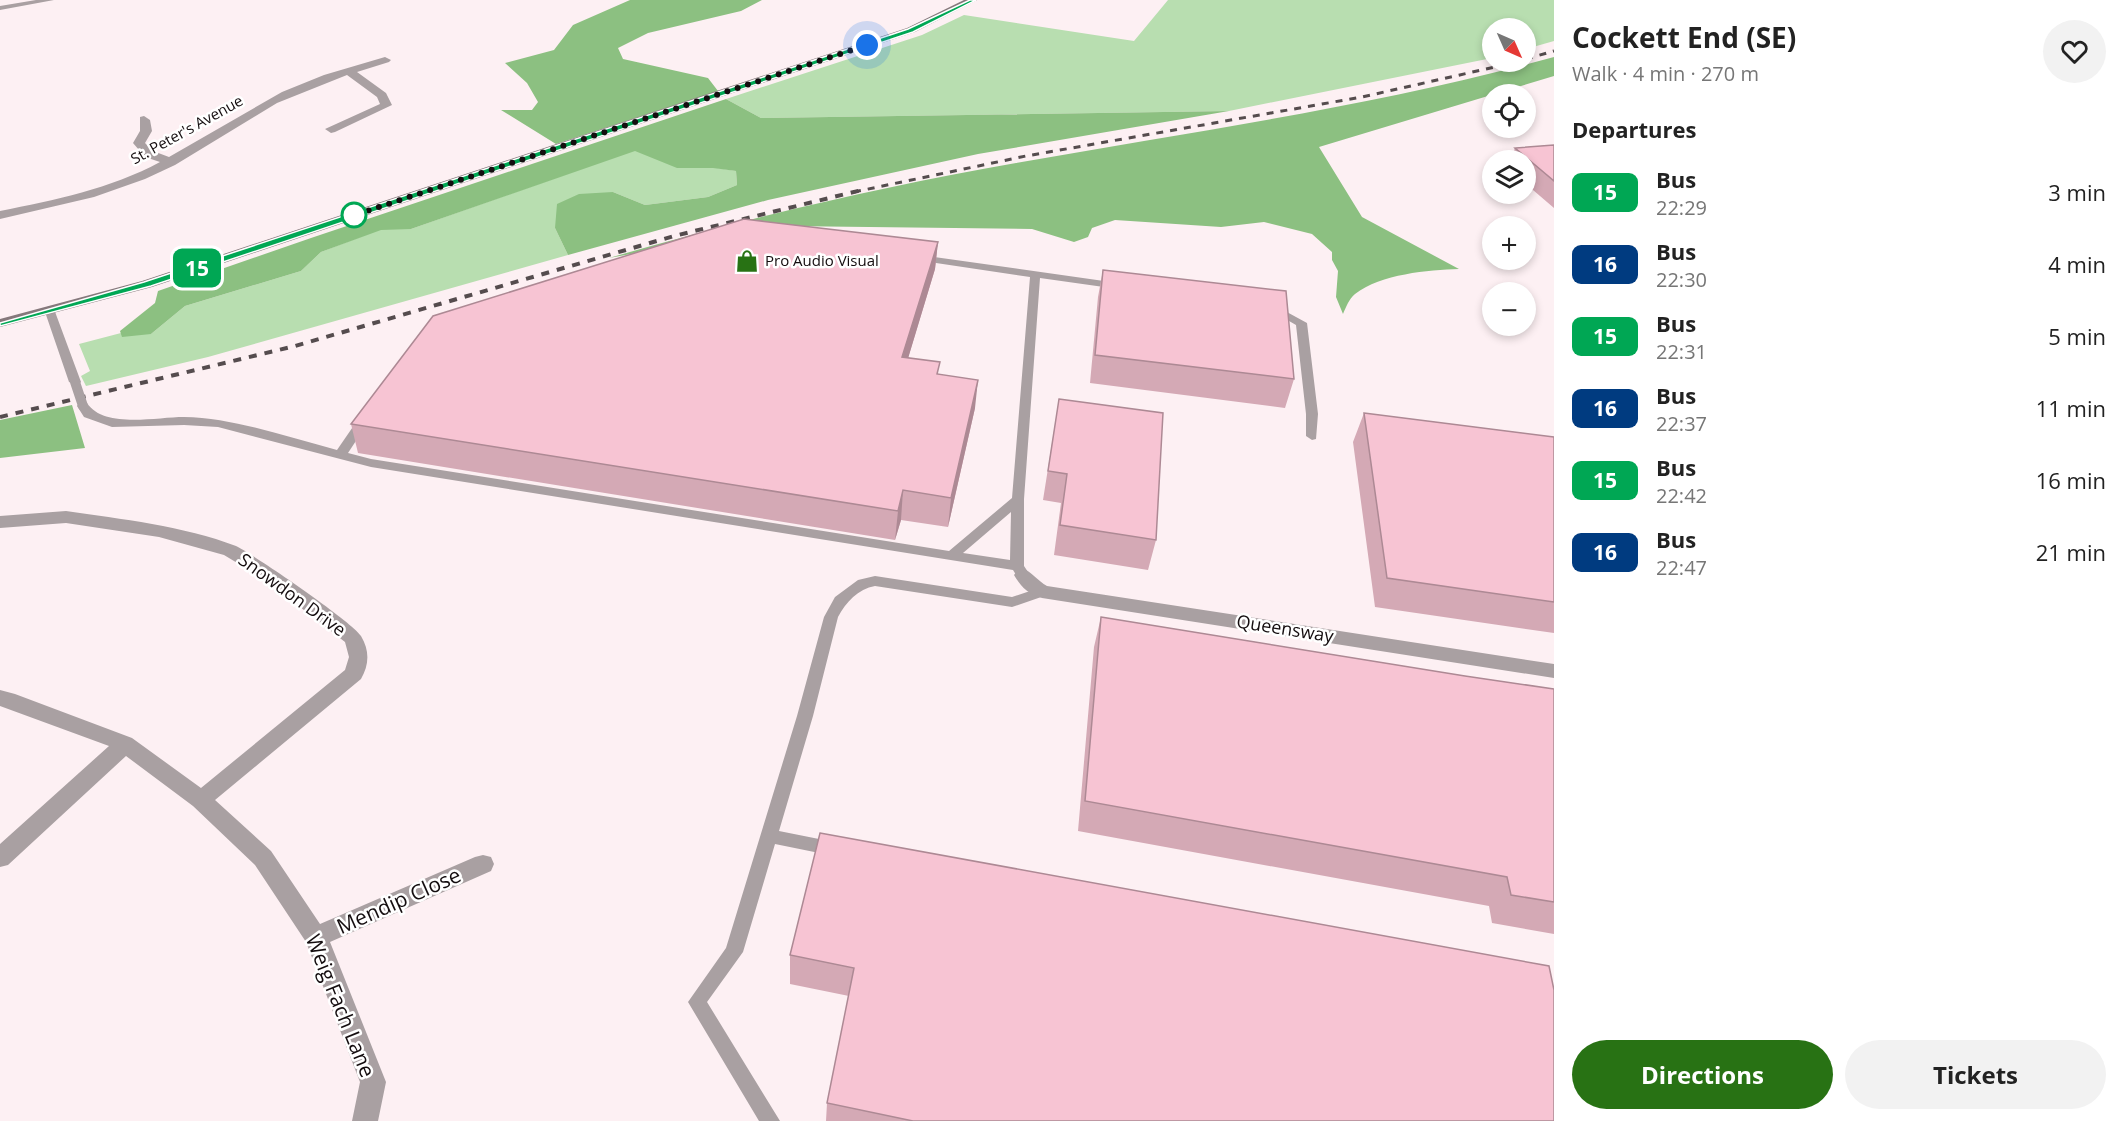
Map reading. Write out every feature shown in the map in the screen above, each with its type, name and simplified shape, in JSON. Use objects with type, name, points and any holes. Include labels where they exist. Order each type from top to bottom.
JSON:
[{"type":"main road","points":[[0,323],[147,284],[911,30],[972,0]]},
{"type":"street","name":"St. Peter's Avenue","points":[[0,215],[77,199],[140,176],[171,162],[274,100],[348,71],[385,60]]},
{"type":"street","points":[[332,129],[386,105],[382,95],[348,71]]},
{"type":"street","points":[[144,120],[146,131],[139,143],[149,154],[171,162]]},
{"type":"street","name":"Snowdon Drive","points":[[0,522],[66,517],[159,531],[230,551],[270,574],[353,638],[358,657],[354,674],[201,800]]},
{"type":"street","points":[[1020,570],[1029,584],[1042,592]]},
{"type":"street","name":"Queensway","points":[[1042,592],[1554,671]]},
{"type":"street","name":"Weig Fach Lane","points":[[0,698],[8,699],[125,744],[201,800],[263,858],[316,937],[373,1082],[365,1121]]},
{"type":"street","points":[[0,858],[125,744]]},
{"type":"street","name":"Mendip Close","points":[[316,937],[483,864]]},
{"type":"lane","points":[[0,8],[50,0]]},
{"type":"lane","points":[[909,257],[1127,288]]},
{"type":"lane","points":[[50,309],[83,406],[88,414],[112,423],[184,421],[218,423],[371,463],[951,556],[1020,570],[1018,499],[1035,274]]},
{"type":"lane","points":[[1267,307],[1279,309],[1301,323],[1312,414],[1312,436]]},
{"type":"lane","points":[[341,454],[372,408]]},
{"type":"lane","points":[[951,556],[1018,499]]},
{"type":"lane","points":[[770,1121],[697,1002],[734,952],[831,617],[840,600],[852,589],[875,581],[1012,602],[1042,592]]},
{"type":"lane","points":[[769,836],[849,852]]},
{"type":"green space","points":[[630,0],[762,0],[741,11],[648,33],[618,48],[623,59],[708,78],[718,91],[556,144],[501,110],[532,110],[538,102],[527,83],[505,63],[554,50],[573,25]]},
{"type":"green space","points":[[1168,0],[1554,0],[1554,41],[1536,46],[1536,18],[1482,18],[1482,60],[1229,111],[761,118],[726,99],[922,35],[964,15],[1134,41]]},
{"type":"green space","points":[[1554,57],[1554,76],[1528,84],[1482,84],[1482,98],[1319,147],[1362,217],[1459,269],[1405,274],[1378,282],[1355,294],[1343,314],[1336,297],[1338,271],[1332,260],[1332,252],[1312,234],[1264,222],[1221,227],[1115,220],[1092,228],[1088,237],[1074,242],[1032,229],[784,226],[609,258],[710,230],[862,193],[965,172],[1354,104],[1496,72],[1536,72],[1536,62]]},
{"type":"green space","points":[[726,99],[761,118],[1229,111],[978,154],[768,200],[568,255],[555,228],[557,204],[579,194],[613,192],[645,205],[708,197],[737,185],[736,171],[713,168],[677,168],[635,151],[411,229],[381,230],[321,252],[301,271],[185,306],[151,334],[122,337],[120,331],[155,303],[158,291]]},
{"type":"green space","points":[[635,150],[656,158],[736,171],[737,185],[708,197],[645,205],[613,192],[555,228],[568,255],[208,357],[86,386],[81,376],[90,371],[79,344],[121,333],[151,334],[185,306],[301,271],[321,252],[381,229],[411,229]]},
{"type":"green space","points":[[72,405],[85,448],[0,458],[0,420]]},
{"type":"building","points":[[1554,145],[1554,181],[1536,166],[1536,150],[1515,148]]},
{"type":"building","points":[[744,219],[938,242],[902,357],[940,362],[937,374],[978,380],[951,498],[903,490],[898,511],[351,424],[433,316]]},
{"type":"building","points":[[1103,270],[1286,291],[1294,379],[1095,355]]},
{"type":"building","points":[[1059,399],[1163,413],[1156,540],[1060,525],[1067,474],[1048,471]]},
{"type":"building","points":[[1364,413],[1554,437],[1554,602],[1387,578]]},
{"type":"building","points":[[1101,617],[1554,689],[1554,902],[1511,895],[1507,877],[1085,801]]},
{"type":"building","points":[[820,833],[1549,966],[1554,990],[1554,1121],[913,1121],[827,1103],[854,968],[790,955]]},
{"type":"railway","points":[[1536,56],[1554,51]]},
{"type":"railway","points":[[854,192],[1026,156],[1362,97],[1482,70]]},
{"type":"railway","points":[[0,417],[295,346],[674,236],[862,190]]},
{"type":"bus line","name":"15","points":[[0,323],[147,284],[221,260],[452,181],[911,30],[972,0]]},
{"type":"place","name":"Pro Audio Visual","points":[[747,261]]},
{"type":"route","points":[[354,215],[346,218],[867,45]]}]
